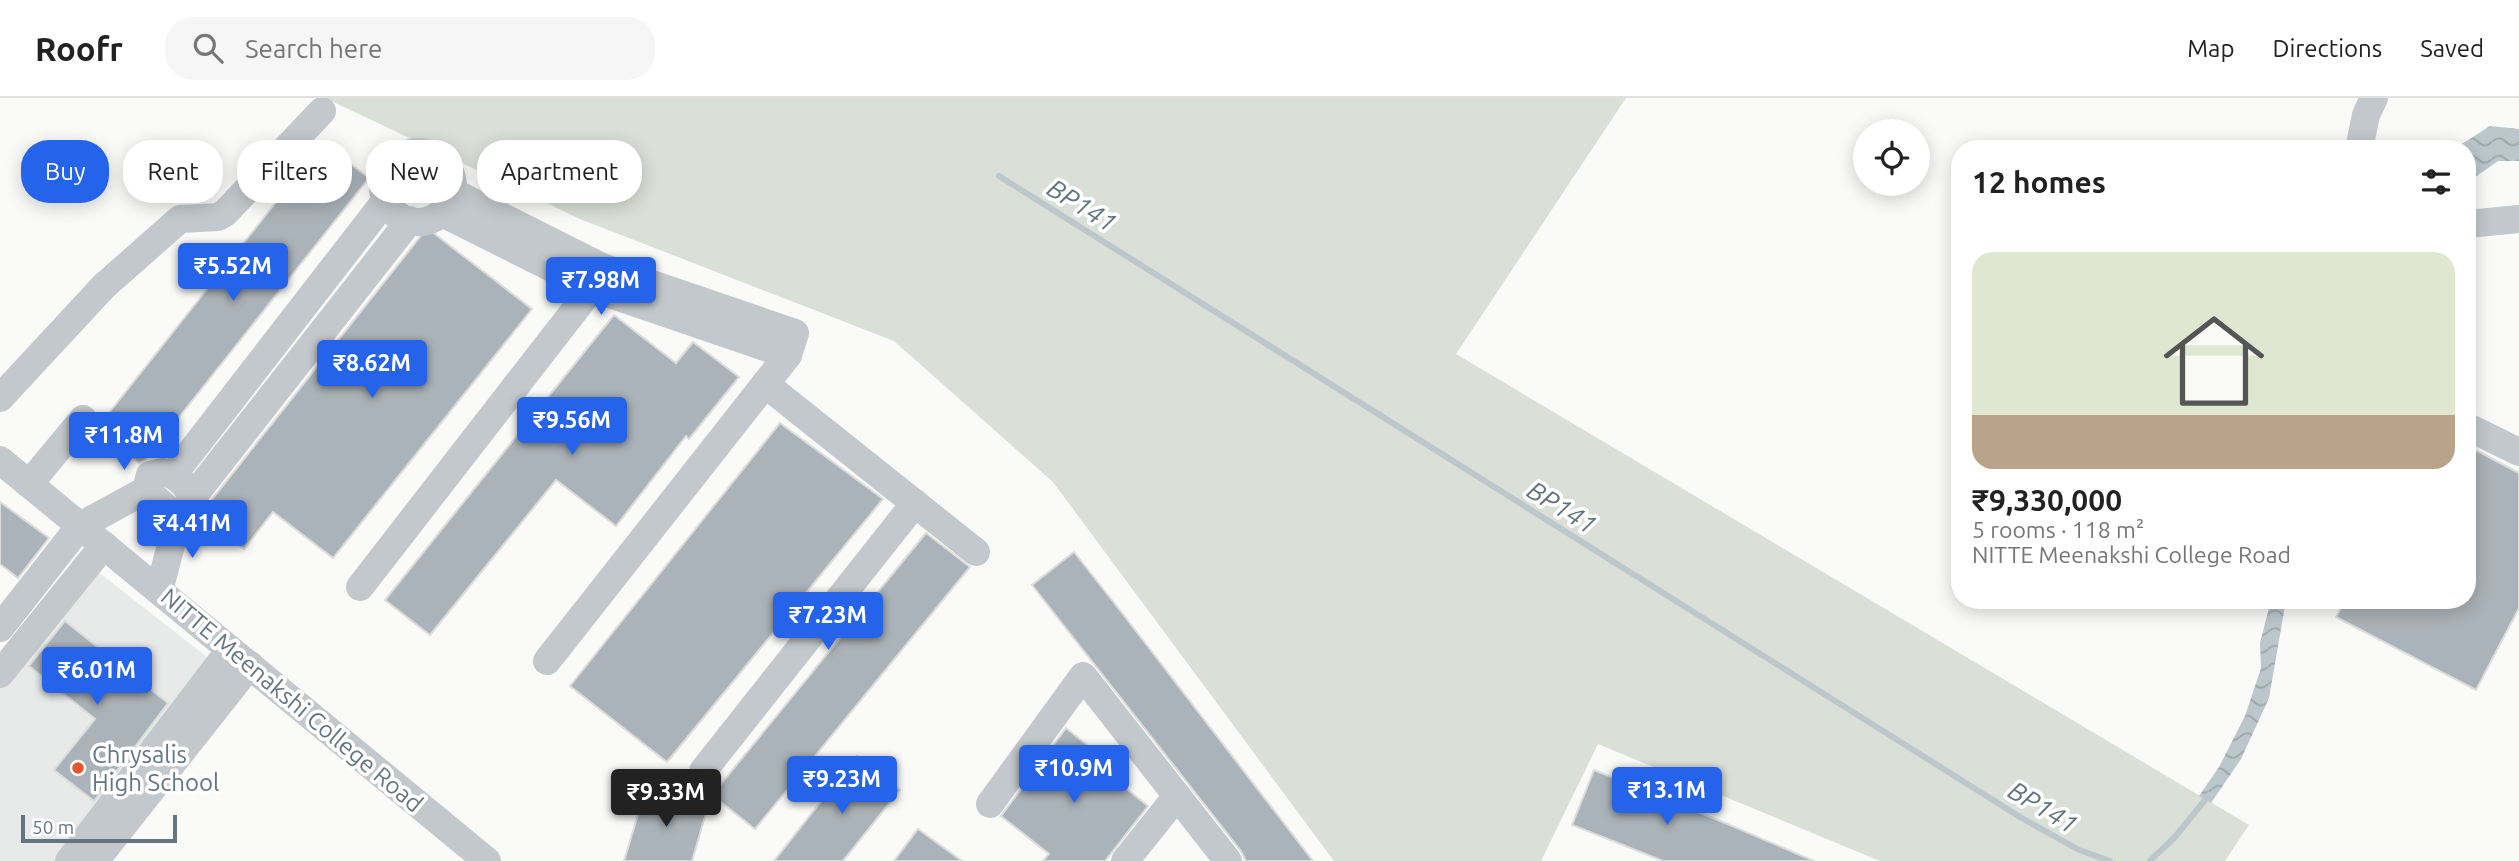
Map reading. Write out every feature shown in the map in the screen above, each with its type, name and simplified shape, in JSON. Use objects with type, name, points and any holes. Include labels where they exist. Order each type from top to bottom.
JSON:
[{"type":"street","points":[[2361,140],[2366,115],[2375,98]]},
{"type":"street","points":[[0,398],[114,278],[180,219],[218,217],[225,213],[322,111]]},
{"type":"street","points":[[173,475],[384,203]]},
{"type":"street","points":[[388,203],[399,216],[425,221],[447,203],[597,277],[795,333],[788,355],[547,661]]},
{"type":"street","points":[[2476,223],[2519,219]]},
{"type":"street","points":[[185,508],[410,220]]},
{"type":"street","points":[[360,587],[597,277]]},
{"type":"street","points":[[765,384],[976,552]]},
{"type":"street","points":[[30,484],[83,419]]},
{"type":"street","points":[[2476,431],[2519,452]]},
{"type":"street","name":"NITTE Meenakshi College Road","points":[[0,460],[240,657],[469,855]]},
{"type":"street","points":[[0,628],[80,526],[146,490],[150,475],[173,475],[188,489],[185,508],[159,591]]},
{"type":"street","points":[[146,490],[185,508]]},
{"type":"street","points":[[703,771],[915,503]]},
{"type":"street","points":[[0,674],[104,545]]},
{"type":"street","points":[[69,861],[240,657]]},
{"type":"street","points":[[95,861],[240,657]]},
{"type":"street","points":[[990,804],[1083,676],[1228,861]]},
{"type":"street","points":[[1125,861],[1177,796]]},
{"type":"shaded area","points":[[325,98],[1626,98],[1456,354],[2249,825],[2225,861],[1880,861],[1598,744],[1541,861],[1334,861],[1053,482],[894,341],[580,219],[546,203],[642,203],[642,140],[477,140],[477,170],[463,163],[463,140],[414,140]]},
{"type":"shaded area","name":"Chrysalis High School","points":[[79,557],[230,675],[82,861],[0,861],[0,657]]},
{"type":"water","points":[[2490,126],[2519,129],[2519,161],[2498,161],[2476,176],[2476,140],[2468,140]]},
{"type":"water","points":[[2269,609],[2284,609],[2269,698],[2241,759],[2211,803],[2199,796],[2219,767],[2245,716],[2261,668],[2260,643]]},
{"type":"building","points":[[352,165],[366,176],[366,182],[352,199]]},
{"type":"building","points":[[275,203],[349,203],[145,460],[139,463],[97,428]]},
{"type":"building","points":[[427,228],[532,309],[333,558],[273,512],[244,549],[206,520],[210,502]]},
{"type":"building","points":[[614,315],[676,363],[693,342],[739,377],[689,439],[686,436],[616,526],[556,480],[430,635],[385,600]]},
{"type":"building","points":[[780,423],[883,499],[667,762],[570,686]]},
{"type":"building","points":[[2476,450],[2519,473],[2519,608],[2476,690],[2336,617],[2340,609],[2476,609]]},
{"type":"building","points":[[0,502],[49,538],[18,578],[0,564]]},
{"type":"building","points":[[926,533],[970,567],[755,829],[712,795]]},
{"type":"building","points":[[1074,552],[1313,861],[1246,861],[1241,851],[1032,585]]},
{"type":"building","points":[[65,621],[168,703],[94,801],[54,770],[95,719],[29,666]]},
{"type":"building","points":[[1066,728],[1103,758],[1097,765],[1148,806],[1105,861],[1043,861],[1049,854],[1001,816]]},
{"type":"building","points":[[857,756],[900,790],[843,861],[774,861]]},
{"type":"building","points":[[1594,770],[1814,861],[1663,861],[1572,825]]},
{"type":"building","points":[[646,788],[708,806],[692,861],[624,861]]},
{"type":"building","points":[[918,829],[962,861],[894,861]]},
{"type":"waterway","name":"BP141","points":[[999,176],[2020,817],[2079,850],[2110,861]]},
{"type":"waterway","name":"BP141","points":[[2150,861],[2175,837],[2209,795]]},
{"type":"place","name":"Chrysalis High School","points":[[78,768]]}]
